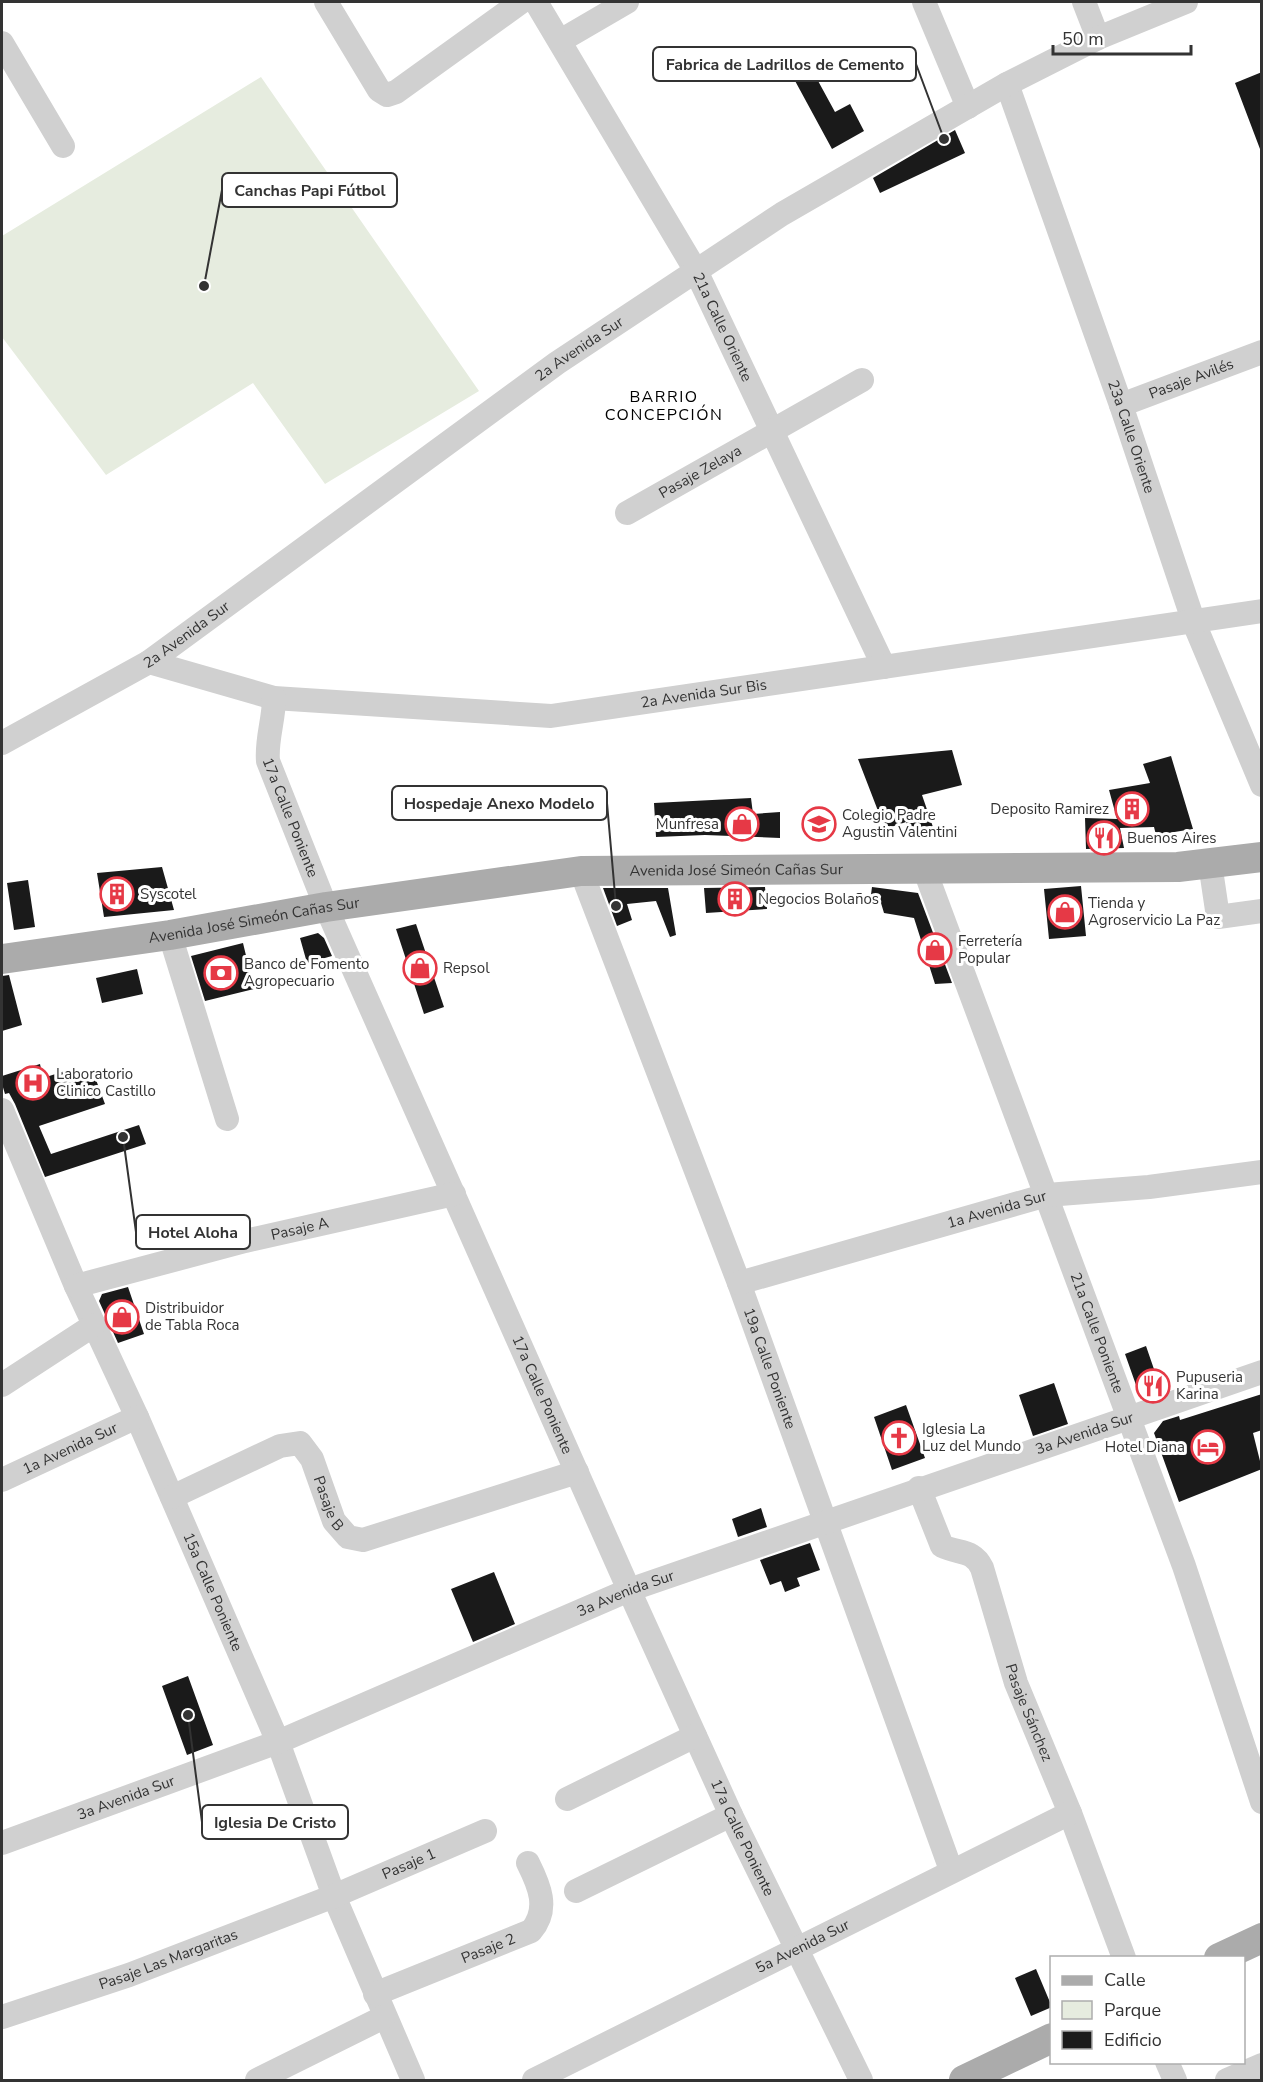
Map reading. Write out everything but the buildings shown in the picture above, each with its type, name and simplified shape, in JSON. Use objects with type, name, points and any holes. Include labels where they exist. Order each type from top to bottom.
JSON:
[{"type":"main road","name":"Avenida José Simeón Cañas Sur","points":[[2,959],[170,935],[326,907],[581,871],[1178,867],[1262,857]]},
{"type":"main road","points":[[1223,1956],[1262,1938]]},
{"type":"main road","points":[[964,2080],[1050,2038]]},
{"type":"street","points":[[326,2],[380,90],[387,95],[396,92],[521,2]]},
{"type":"street","name":"21a Calle Oriente","points":[[536,2],[696,271],[884,667]]},
{"type":"street","points":[[560,41],[627,2]]},
{"type":"street","points":[[924,2],[968,107]]},
{"type":"street","points":[[1084,2],[1098,38]]},
{"type":"street","name":"2a Avenida Sur","points":[[2,743],[149,662],[557,363],[782,214],[1007,84],[1098,38],[1186,2]]},
{"type":"street","points":[[2,43],[63,146]]},
{"type":"street","name":"23a Calle Oriente","points":[[1007,84],[1121,405],[1194,623],[1262,785]]},
{"type":"street","name":"Pasaje Avilés","points":[[1121,405],[1262,352]]},
{"type":"street","name":"Pasaje Zelaya","points":[[627,513],[862,380]]},
{"type":"street","name":"2a Avenida Sur Bis","points":[[149,662],[274,698],[551,716],[1194,623],[1262,611]]},
{"type":"street","name":"17a Calle Poniente","points":[[274,698],[274,718],[267,747],[268,761],[326,907],[695,1736],[861,2080]]},
{"type":"street","points":[[1210,863],[1218,917],[1262,911]]},
{"type":"street","name":"21a Calle Poniente","points":[[924,868],[1184,1566],[1262,1802]]},
{"type":"street","name":"19a Calle Poniente","points":[[581,871],[739,1283],[951,1870]]},
{"type":"street","points":[[170,935],[227,1119]]},
{"type":"street","name":"15a Calle Poniente","points":[[2,1110],[76,1286],[137,1417],[278,1742],[334,1896],[413,2080]]},
{"type":"street","name":"1a Avenida Sur","points":[[739,1283],[1047,1195],[1149,1187],[1262,1172]]},
{"type":"street","name":"Pasaje A","points":[[76,1286],[245,1241],[454,1194]]},
{"type":"street","points":[[2,1385],[94,1325]]},
{"type":"street","name":"3a Avenida Sur","points":[[2,1843],[278,1742],[629,1590],[919,1488],[1262,1372]]},
{"type":"street","name":"1a Avenida Sur","points":[[2,1480],[137,1417]]},
{"type":"street","name":"Pasaje B","points":[[172,1497],[280,1446],[300,1443],[312,1459],[334,1521],[348,1537],[363,1540],[577,1472]]},
{"type":"street","name":"Pasaje Sánchez","points":[[919,1488],[942,1546],[968,1552],[977,1558],[982,1568],[1016,1683],[1070,1813],[1123,1956]]},
{"type":"street","points":[[567,1799],[695,1736]]},
{"type":"street","name":"5a Avenida Sur","points":[[534,2080],[951,1870],[1070,1813]]},
{"type":"street","points":[[576,1891],[732,1815]]},
{"type":"street","name":"Pasaje 1","points":[[334,1896],[485,1831]]},
{"type":"street","name":"Pasaje 2","points":[[375,1994],[531,1931],[538,1922],[542,1907],[540,1887],[528,1863]]},
{"type":"street","name":"Pasaje Las Margaritas","points":[[2,2017],[129,1975],[334,1896]]},
{"type":"street","points":[[257,2080],[384,2017]]},
{"type":"street","points":[[1168,2064],[1175,2080]]},
{"type":"street","points":[[1227,2080],[1262,2066]]},
{"type":"green space","points":[[261,77],[479,391],[325,484],[253,383],[106,475],[2,337],[2,236]]},
{"type":"place","name":"Fabrica de Ladrillos de Cemento","points":[[944,139]]},
{"type":"place","name":"Canchas Papi Fútbol","points":[[204,286]]},
{"type":"place","name":"Deposito Ramirez","points":[[1132,809]]},
{"type":"place","name":"Munfresa","points":[[742,824]]},
{"type":"place","name":"Colegio Padre Agustin Valentini","points":[[819,824]]},
{"type":"place","name":"Buenos Aires","points":[[1104,838]]},
{"type":"place","name":"Syscotel","points":[[117,894]]},
{"type":"place","name":"Negocios Bolaños","points":[[735,899]]},
{"type":"place","name":"Hospedaje Anexo Modelo","points":[[616,906]]},
{"type":"place","name":"Tienda y Agroservicio La Paz","points":[[1065,912]]},
{"type":"place","name":"Ferretería Popular","points":[[935,950]]},
{"type":"place","name":"Repsol","points":[[420,968]]},
{"type":"place","name":"Banco de Fomento Agropecuario","points":[[221,973]]},
{"type":"place","name":"Laboratorio Clinico Castillo","points":[[33,1083]]},
{"type":"place","name":"Hotel Aloha","points":[[123,1137]]},
{"type":"place","name":"Distribuidor de Tabla Roca","points":[[122,1317]]},
{"type":"place","name":"Pupuseria Karina","points":[[1153,1386]]},
{"type":"place","name":"Iglesia La Luz del Mundo","points":[[899,1438]]},
{"type":"place","name":"Hotel Diana","points":[[1208,1447]]},
{"type":"place","name":"Iglesia De Cristo","points":[[188,1715]]},
{"type":"district","name":"BARRIO CONCEPCIÓN","points":[[664,405]]}]
